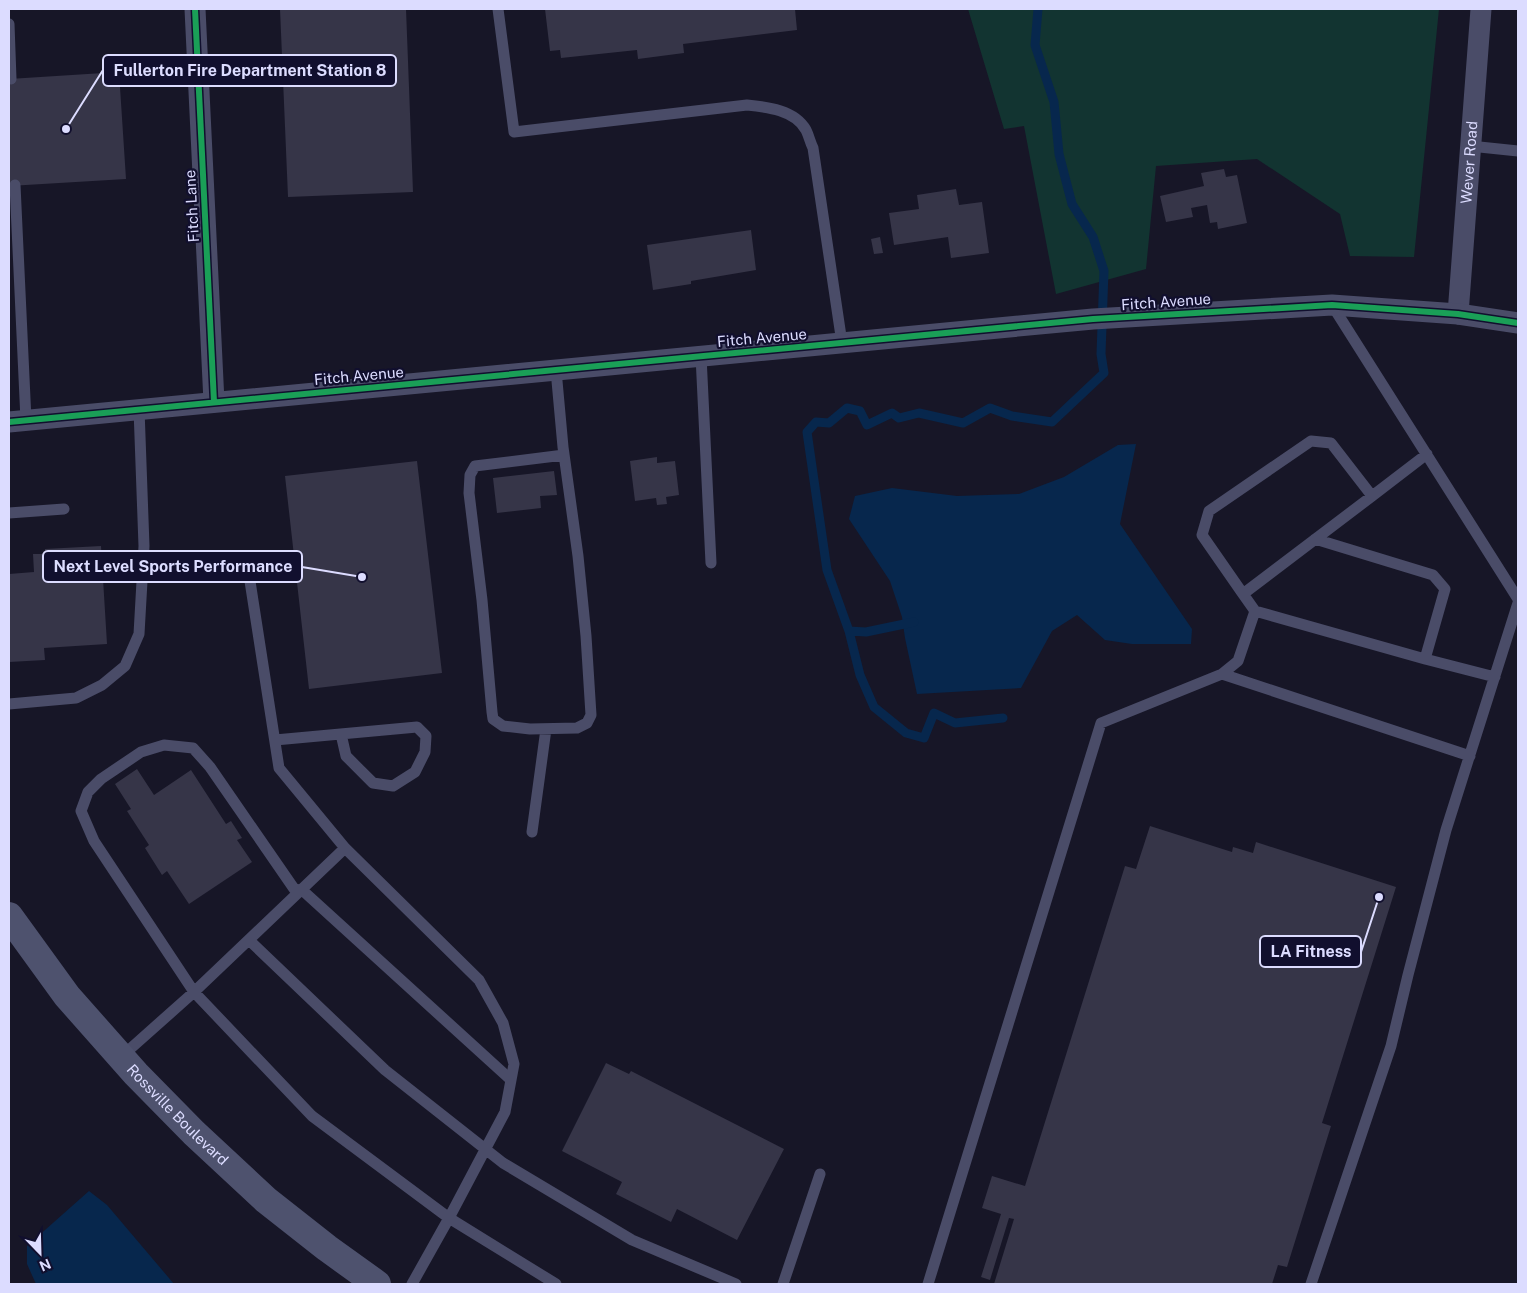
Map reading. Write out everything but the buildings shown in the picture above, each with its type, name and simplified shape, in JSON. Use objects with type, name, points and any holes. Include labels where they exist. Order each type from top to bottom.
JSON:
[{"type":"main road","name":"Rossville Boulevard","points":[[9,916],[67,996],[194,1134],[266,1200],[377,1284]]},
{"type":"street","name":"Fitch Lane","points":[[195,9],[214,402]]},
{"type":"street","name":"Wever Road","points":[[1458,314],[1481,9]]},
{"type":"street","name":"Fitch Avenue","points":[[18,421],[1093,319],[1332,305],[1458,314],[1518,323]]},
{"type":"lane","points":[[498,9],[514,132],[747,105],[770,107],[793,117],[805,129],[813,148],[842,343]]},
{"type":"lane","points":[[9,24],[11,79]]},
{"type":"lane","points":[[1470,146],[1518,151]]},
{"type":"lane","points":[[15,185],[18,421]]},
{"type":"lane","points":[[1332,305],[1518,599]]},
{"type":"lane","points":[[701,356],[711,563]]},
{"type":"lane","points":[[556,370],[564,455],[578,556],[591,715],[587,723],[577,728],[530,729],[503,726],[493,719],[482,600],[469,492],[470,475],[475,466],[564,455]]},
{"type":"lane","points":[[9,704],[76,698],[102,685],[125,666],[139,634],[144,546],[139,409]]},
{"type":"lane","points":[[1372,496],[1331,443],[1311,441],[1209,511],[1202,535],[1255,610],[1495,677]]},
{"type":"lane","points":[[1244,594],[1427,454]]},
{"type":"lane","points":[[9,513],[64,509]]},
{"type":"lane","points":[[1315,539],[1433,575],[1445,589],[1425,659]]},
{"type":"lane","points":[[247,562],[279,768],[345,848],[479,980],[503,1023],[514,1064],[504,1112],[412,1284]]},
{"type":"lane","points":[[1311,1284],[1391,1046],[1446,830],[1518,603]]},
{"type":"lane","points":[[928,1284],[1101,723],[1222,674],[1238,661],[1255,610]]},
{"type":"lane","points":[[1222,674],[1470,756]]},
{"type":"lane","points":[[274,740],[340,734],[417,727],[426,736],[425,752],[415,772],[393,786],[374,783],[346,756],[340,734]]},
{"type":"lane","points":[[532,832],[546,729]]},
{"type":"lane","points":[[511,1080],[299,891],[210,767],[193,748],[164,745],[141,752],[101,779],[88,792],[81,812],[94,840],[194,992],[312,1116],[449,1218],[556,1284]]},
{"type":"lane","points":[[122,1057],[194,992],[345,848]]},
{"type":"lane","points":[[249,940],[385,1070],[503,1163],[632,1240],[736,1284]]},
{"type":"lane","points":[[783,1284],[820,1174]]},
{"type":"green space","points":[[968,9],[1439,9],[1414,257],[1350,256],[1340,214],[1257,159],[1156,166],[1146,269],[1056,294],[1024,126],[1004,129]]},
{"type":"water","points":[[1136,444],[1120,524],[1192,629],[1191,644],[1132,644],[1105,640],[1077,615],[1052,631],[1021,688],[917,694],[902,617],[890,581],[849,519],[855,496],[892,488],[957,496],[1019,494],[1064,477],[1118,445]]},
{"type":"water","points":[[89,1191],[107,1205],[174,1284],[36,1284],[27,1264],[27,1246]]},
{"type":"waterway","points":[[1003,718],[955,723],[934,713],[924,738],[906,733],[874,707],[860,675],[849,631],[827,570],[807,432],[816,422],[829,423],[847,408],[860,411],[867,425],[892,413],[899,418],[919,413],[963,423],[990,408],[1012,416],[1052,422],[1104,373],[1101,354],[1104,271],[1093,237],[1072,204],[1059,154],[1054,102],[1035,45],[1038,9]]},
{"type":"waterway","points":[[849,631],[866,632],[914,622]]},
{"type":"cycle path","points":[[195,9],[214,402]]},
{"type":"cycle path","points":[[9,422],[1093,319],[1332,305],[1458,314],[1518,323]]},
{"type":"place","name":"Fullerton Fire Department Station 8","points":[[66,129]]},
{"type":"place","name":"Next Level Sports Performance","points":[[362,577]]},
{"type":"place","name":"LA Fitness","points":[[1379,897]]}]
